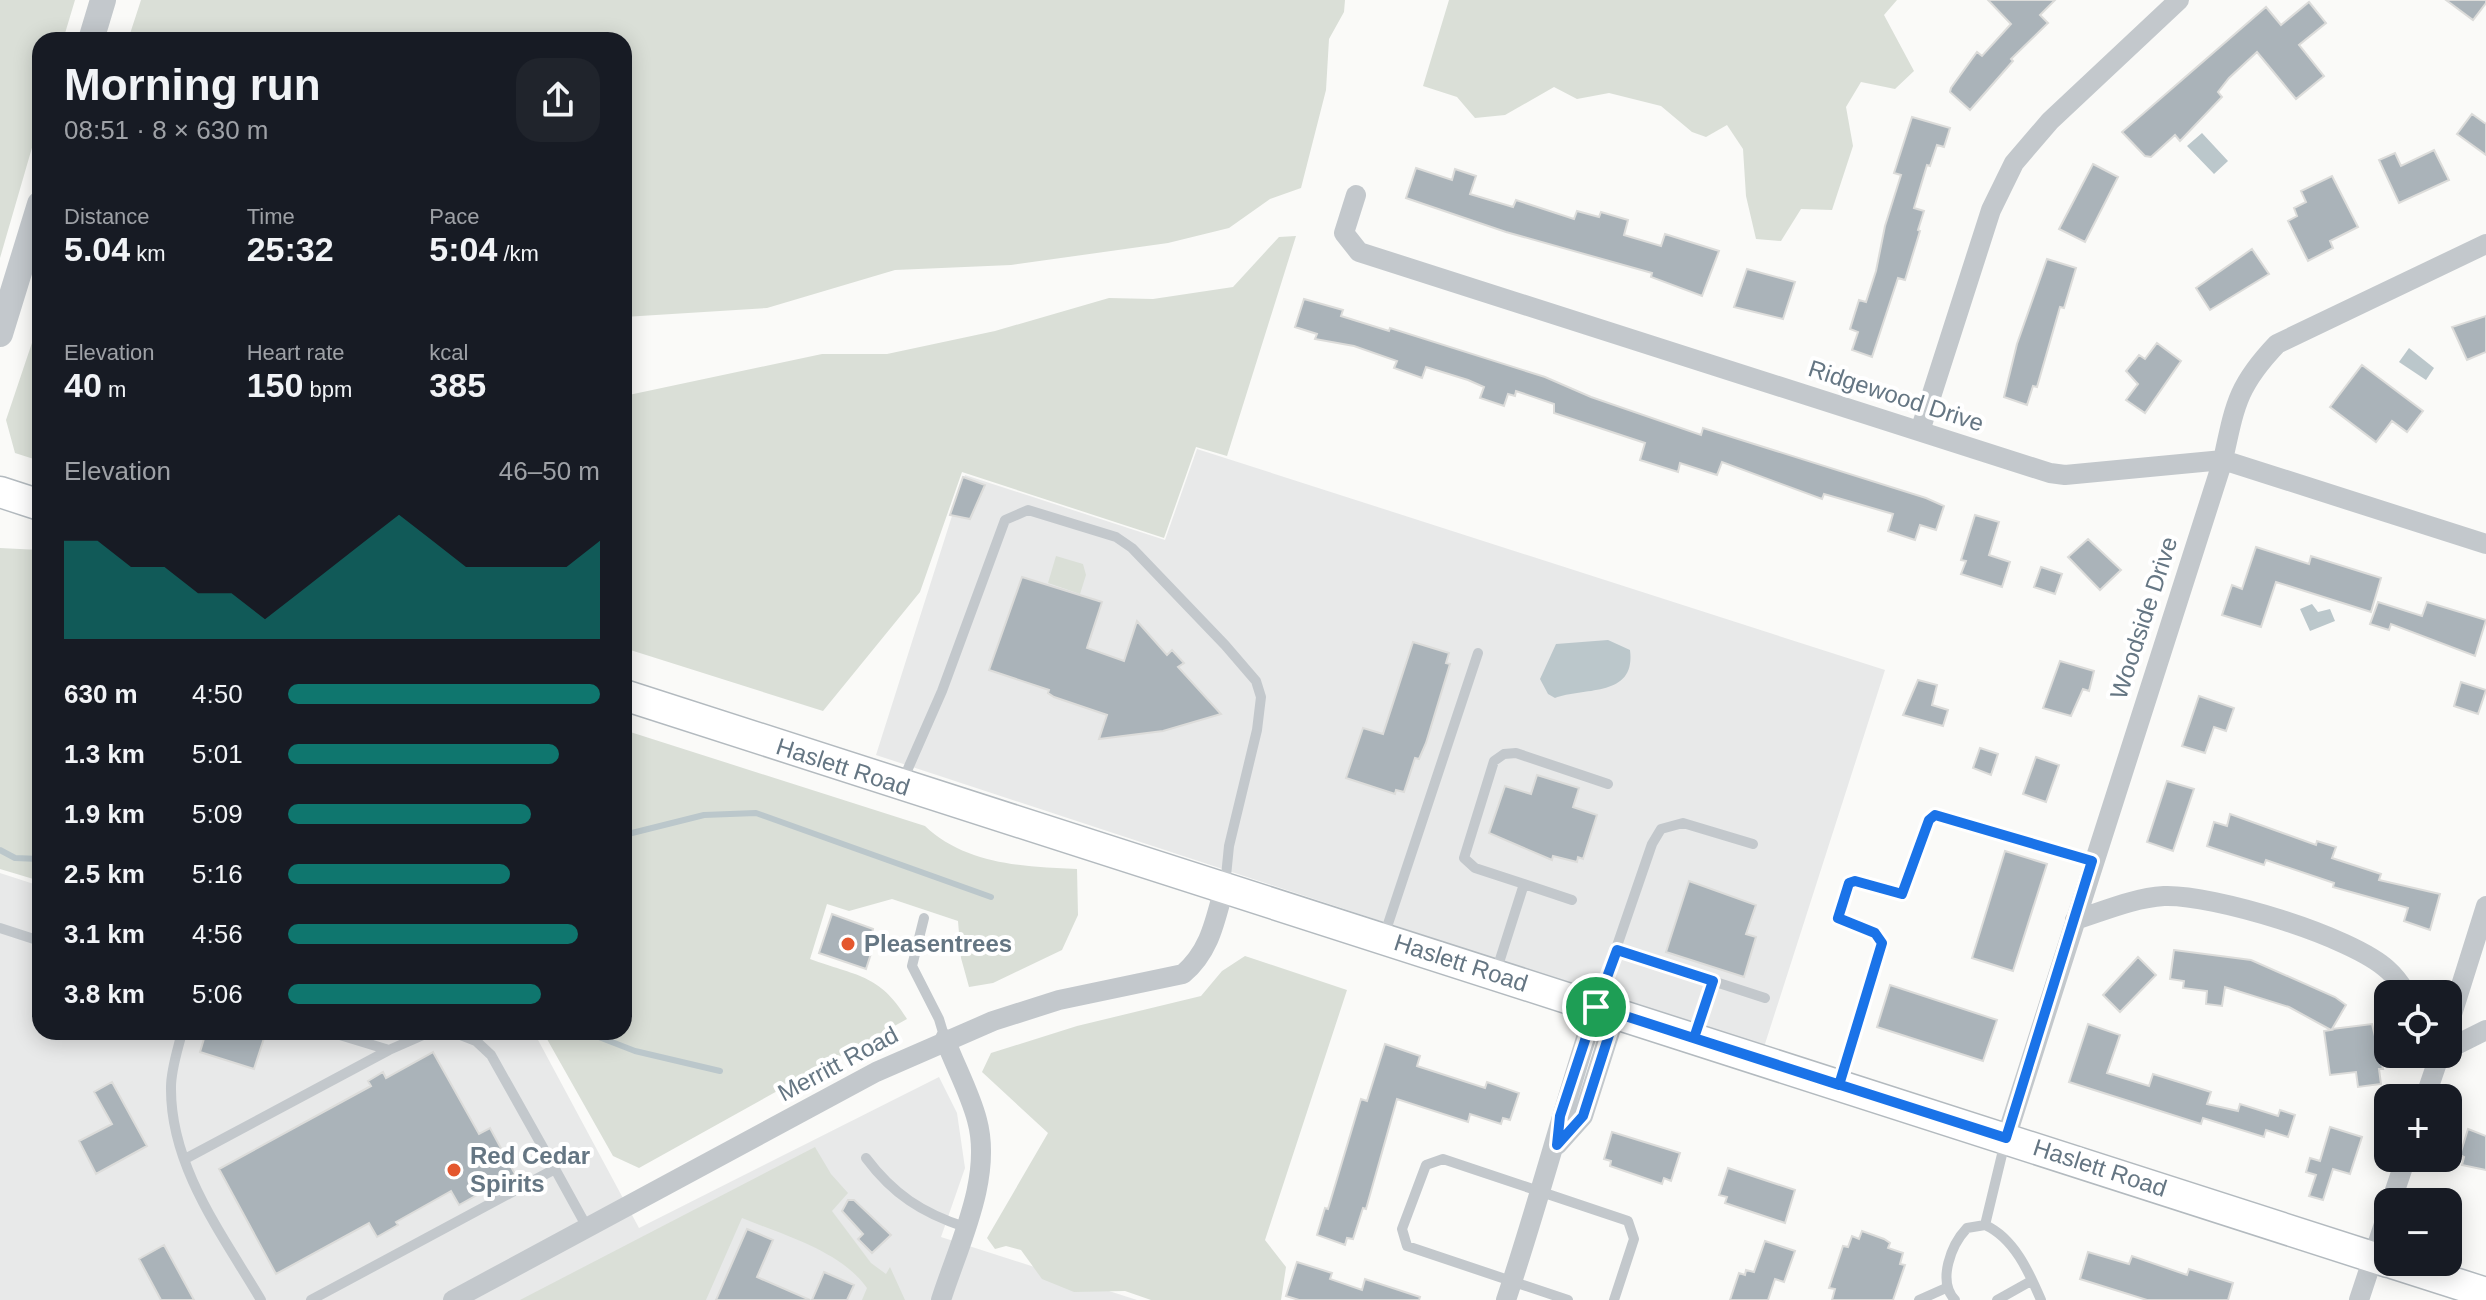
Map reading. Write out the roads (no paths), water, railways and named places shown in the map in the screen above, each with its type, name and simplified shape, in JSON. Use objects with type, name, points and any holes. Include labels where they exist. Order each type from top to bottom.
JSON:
[{"type":"main road","points":[[0,492],[32,502]]},
{"type":"main road","name":"Haslett Road","points":[[632,698],[2374,1257]]},
{"type":"main road","name":"Haslett Road","points":[[2433,1276],[2486,1293]]},
{"type":"street","points":[[93,32],[103,0]]},
{"type":"street","points":[[1920,431],[1991,210],[2014,163],[2050,121],[2179,0]]},
{"type":"street","name":"Ridgewood Drive","points":[[1356,195],[1344,233],[1359,252],[1920,431],[2065,475],[2223,460],[2486,544]]},
{"type":"street","points":[[0,334],[32,230]]},
{"type":"street","name":"Woodside Drive","points":[[2006,1138],[2092,861],[2223,460],[2238,395],[2251,372],[2277,344],[2486,244]]},
{"type":"street","name":"Merritt Road","points":[[453,1300],[876,1072],[945,1039],[1059,1000],[1183,974],[1198,961],[1209,941],[1224,888]]},
{"type":"street","points":[[2075,920],[2126,903],[2162,896],[2200,897],[2345,944],[2388,969],[2396,980]]},
{"type":"street","points":[[2462,982],[2486,906]]},
{"type":"street","points":[[1510,1291],[1557,1145],[1583,1116],[1606,1010]]},
{"type":"street","points":[[2462,1042],[2486,1030]]},
{"type":"street","points":[[941,1300],[977,1184],[981,1141],[977,1119],[945,1039]]},
{"type":"street","points":[[2359,1300],[2374,1275]]},
{"type":"lane","points":[[901,786],[942,691],[997,534],[1005,520],[1016,513],[1028,510],[1042,513],[1116,537],[1132,548],[1256,681],[1260,713],[1229,846],[1224,888]]},
{"type":"lane","points":[[1383,938],[1478,653]]},
{"type":"lane","points":[[1572,900],[1475,868],[1464,858],[1494,761],[1504,754],[1516,753],[1608,784]]},
{"type":"lane","points":[[1839,1085],[1882,943],[1875,933],[1838,918],[1849,883],[1855,881],[1902,894],[1929,820],[1935,815],[2092,861]]},
{"type":"lane","points":[[1606,1010],[1617,950],[1652,844],[1661,829],[1683,823],[1753,844]]},
{"type":"lane","points":[[1495,974],[1524,884]]},
{"type":"lane","points":[[924,918],[912,966],[939,1019],[945,1039]]},
{"type":"lane","points":[[0,928],[32,938]]},
{"type":"lane","points":[[1617,950],[1765,998]]},
{"type":"lane","points":[[1694,1038],[1713,981]]},
{"type":"lane","points":[[180,1040],[171,1082],[172,1106],[191,1182],[261,1300]]},
{"type":"lane","points":[[356,1040],[389,1050]]},
{"type":"lane","points":[[185,1159],[412,1040]]},
{"type":"lane","points":[[473,1040],[491,1055],[588,1229]]},
{"type":"lane","points":[[1985,1225],[2006,1138]]},
{"type":"lane","points":[[866,1158],[904,1199],[938,1218],[965,1227]]},
{"type":"lane","points":[[1568,1300],[1510,1291],[1407,1246],[1402,1229],[1420,1174],[1434,1160],[1443,1159],[1628,1221],[1634,1239],[1614,1300]]},
{"type":"lane","points":[[311,1300],[555,1169]]},
{"type":"lane","points":[[1955,1300],[1946,1288],[1945,1276],[1961,1234],[1977,1224],[2002,1232],[2041,1300]]},
{"type":"lane","points":[[1997,1300],[2031,1281]]},
{"type":"lane","points":[[1919,1300],[1946,1288]]},
{"type":"waterway","points":[[632,833],[704,815],[756,813],[991,897]]},
{"type":"waterway","points":[[0,850],[15,858],[32,859]]},
{"type":"waterway","points":[[607,1040],[635,1051],[720,1071]]},
{"type":"place","name":"Pleasentrees","points":[[848,944]]},
{"type":"place","name":"Red Cedar Spirits","points":[[454,1170]]}]
